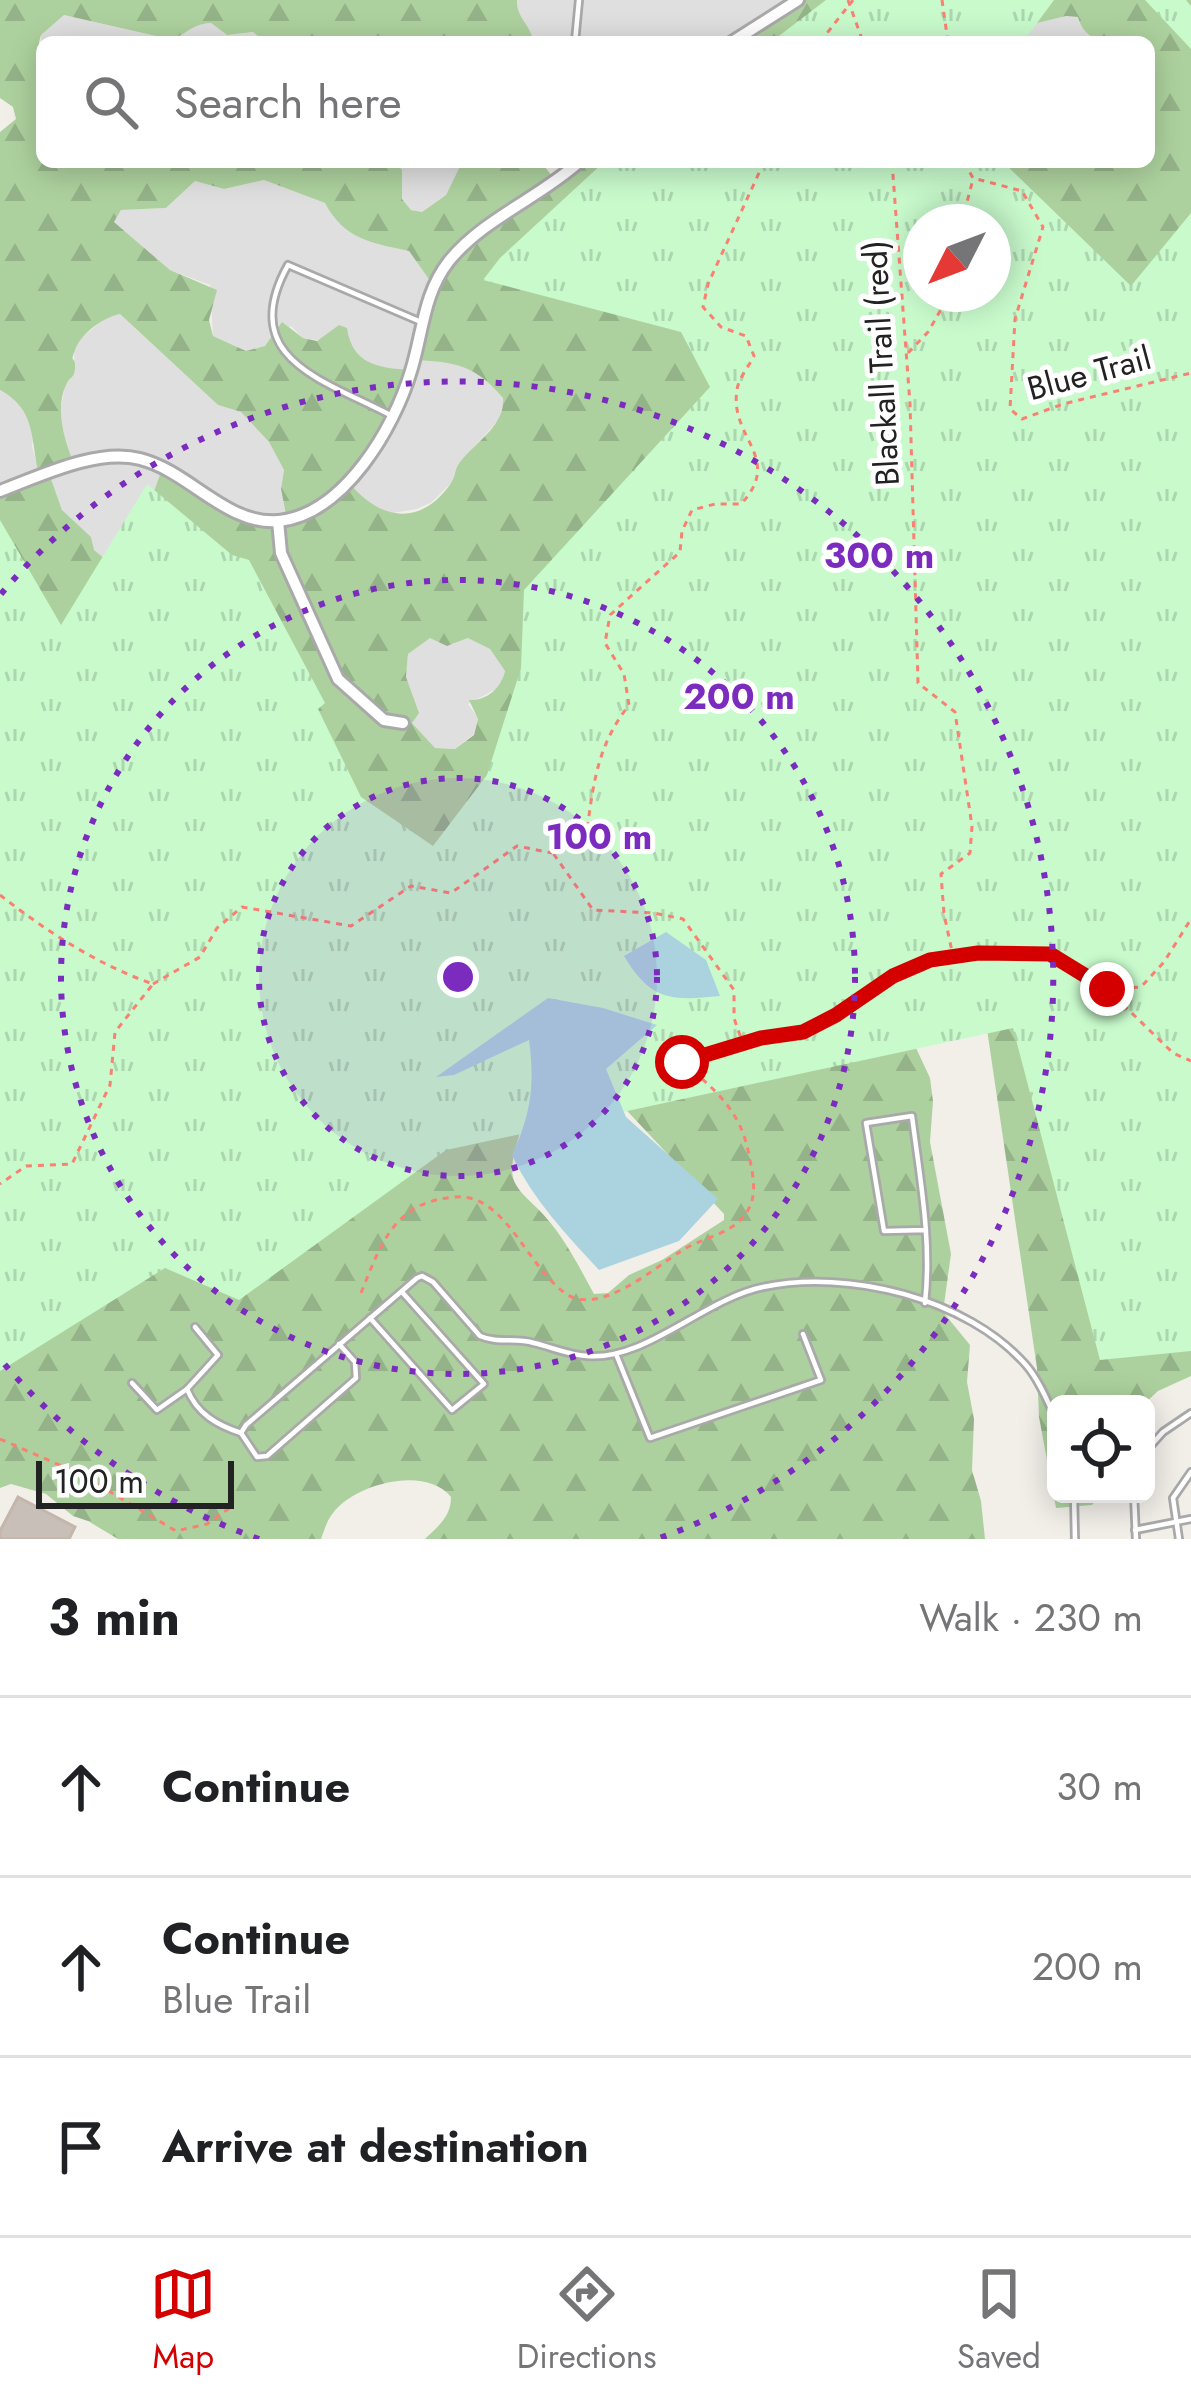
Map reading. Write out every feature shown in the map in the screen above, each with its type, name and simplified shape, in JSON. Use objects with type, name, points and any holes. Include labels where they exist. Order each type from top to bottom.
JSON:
[{"type":"street","points":[[742,36],[798,0]]},
{"type":"street","points":[[0,491],[104,458],[140,459],[243,516],[278,521],[314,511],[340,490],[392,416],[413,368],[432,287],[460,248],[571,168]]},
{"type":"street","points":[[278,521],[281,554],[338,680],[384,720],[403,723]]},
{"type":"lane","points":[[576,36],[579,0]]},
{"type":"lane","points":[[392,416],[287,360],[270,318],[274,292],[288,266],[422,322]]},
{"type":"lane","points":[[925,1303],[930,1263],[926,1230],[912,1116],[866,1124],[884,1232],[926,1230]]},
{"type":"lane","points":[[241,1433],[417,1278],[427,1278],[480,1336],[528,1340],[585,1356],[616,1354],[724,1298],[767,1286],[857,1285],[969,1320],[1028,1367],[1047,1404]]},
{"type":"lane","points":[[370,1318],[452,1410],[484,1384],[401,1291]]},
{"type":"lane","points":[[133,1383],[158,1410],[187,1389],[218,1355],[195,1327]]},
{"type":"lane","points":[[616,1354],[650,1438],[821,1380],[803,1334]]},
{"type":"lane","points":[[187,1389],[208,1418],[241,1433],[257,1457],[267,1456],[356,1378],[356,1362],[339,1344]]},
{"type":"lane","points":[[1155,1441],[1191,1412]]},
{"type":"lane","points":[[1179,1539],[1173,1498],[1191,1472]]},
{"type":"lane","points":[[1074,1503],[1075,1539]]},
{"type":"lane","points":[[1134,1503],[1136,1539]]},
{"type":"lane","points":[[1135,1530],[1191,1519]]},
{"type":"path","points":[[942,0],[947,36]]},
{"type":"path","points":[[824,36],[850,2]]},
{"type":"path","points":[[850,2],[861,36]]},
{"type":"path","points":[[553,853],[587,823],[596,766],[608,732],[628,705],[624,674],[605,643],[610,615],[680,552],[682,531],[692,510],[741,504],[757,487],[759,464],[741,423],[736,389],[754,356],[746,336],[721,327],[703,307],[708,284],[761,168]]},
{"type":"path","name":"Blackall Trail (red)","points":[[892,168],[906,354],[918,683],[955,712],[973,826],[970,853],[941,874],[953,958]]},
{"type":"path","points":[[966,204],[973,178],[967,168]]},
{"type":"path","name":"Blue Trail","points":[[973,178],[1022,191],[1043,227],[1015,319],[1010,409],[1022,419],[1191,373]]},
{"type":"path","points":[[906,354],[940,312]]},
{"type":"path","points":[[0,1184],[26,1166],[72,1164],[110,1085],[115,1031],[154,984],[200,957],[218,928],[242,907],[351,926],[411,886],[452,893],[517,846],[553,853],[593,910],[682,919],[734,990],[734,1018],[742,1044]]},
{"type":"path","points":[[0,895],[37,924],[122,973],[154,984]]},
{"type":"path","points":[[1107,989],[1141,987],[1164,962],[1191,919]]},
{"type":"path","points":[[361,1293],[396,1220],[455,1197],[481,1200],[497,1212],[556,1285],[579,1300],[598,1299],[649,1276],[683,1250],[743,1219],[753,1201],[747,1144],[739,1122],[722,1095],[682,1062],[803,1032],[893,976],[930,960],[1001,952],[1050,954],[1107,989],[1173,1053],[1191,1061]]},
{"type":"path","points":[[0,1439],[80,1474],[176,1531],[207,1524],[231,1507]]},
{"type":"shaded area","points":[[517,0],[799,0],[743,36],[529,36],[516,13]]},
{"type":"shaded area","points":[[64,15],[156,36],[41,36]]},
{"type":"shaded area","points":[[1078,17],[1091,36],[1023,36],[1028,25]]},
{"type":"shaded area","points":[[211,23],[227,35],[254,32],[258,36],[174,36],[195,24]]},
{"type":"shaded area","points":[[396,168],[459,168],[446,195],[422,212],[411,210],[402,199]]},
{"type":"shaded area","points":[[264,180],[325,203],[377,244],[409,251],[433,285],[455,362],[488,380],[504,398],[502,416],[432,502],[386,514],[368,505],[351,485],[378,368],[349,345],[303,338],[291,326],[265,346],[246,351],[213,336],[210,285],[170,270],[114,222],[121,210],[166,208],[195,181],[224,189]]},
{"type":"shaded area","points":[[120,314],[218,405],[241,412],[269,442],[284,470],[281,490],[287,520],[250,515],[200,484],[152,497],[109,562],[94,550],[62,510],[50,476],[63,438],[60,413],[65,386],[75,372],[74,350],[108,316]]},
{"type":"shaded area","points":[[0,390],[28,415],[40,475],[0,490]]},
{"type":"shaded area","points":[[430,637],[453,644],[473,640],[490,649],[505,671],[500,687],[468,704],[478,718],[474,734],[455,749],[435,748],[411,722],[408,654]]},
{"type":"green space","points":[[0,0],[517,0],[531,36],[227,35],[211,23],[179,36],[156,36],[64,15],[36,36],[36,168],[400,168],[402,199],[411,210],[422,212],[446,195],[459,168],[546,168],[556,181],[572,168],[857,168],[903,1020],[930,1078],[930,1142],[951,1254],[943,1312],[970,1345],[972,1470],[985,1539],[425,1539],[446,1516],[451,1497],[439,1487],[408,1480],[373,1487],[343,1503],[321,1539],[118,1539],[73,1516],[46,1494],[11,1484],[0,1488],[0,490],[39,475],[26,416],[0,390],[0,132],[16,119],[13,107],[0,98]],"holes":[[[264,180],[325,203],[350,232],[409,251],[433,285],[416,360],[465,368],[503,398],[494,426],[428,507],[402,514],[389,512],[351,485],[410,370],[368,362],[354,349],[347,328],[339,325],[317,341],[303,338],[282,322],[265,346],[246,351],[213,336],[209,320],[217,290],[170,270],[114,222],[121,210],[166,208],[195,181],[224,189]],[[120,314],[218,405],[241,412],[269,442],[284,470],[281,489],[287,520],[250,515],[200,484],[161,472],[152,497],[109,562],[94,550],[91,537],[62,510],[50,476],[73,461],[61,414],[63,394],[74,372],[75,350],[100,322]],[[430,638],[447,646],[468,638],[490,649],[505,671],[492,692],[469,700],[478,719],[474,735],[455,749],[435,748],[412,723],[419,713],[406,677],[408,654]],[[614,1097],[724,1214],[724,1220],[629,1275],[608,1293],[594,1294],[561,1237],[515,1182],[512,1164],[522,1122]]]},
{"type":"green space","points":[[799,0],[837,0],[846,36],[743,36]]},
{"type":"green space","points":[[826,0],[1054,0],[1027,36],[779,36]]},
{"type":"green space","points":[[862,0],[1191,0],[1191,443],[986,633],[923,312],[1011,312],[1011,204],[903,204],[903,213],[894,168],[1155,168],[1155,36],[1091,36],[1078,17],[1029,25]]},
{"type":"green space","points":[[1145,0],[1186,0],[1191,6],[1191,49]]},
{"type":"green space","points":[[598,168],[1009,168],[1131,286],[1191,213],[1191,1351],[1100,1360],[1013,1028],[446,1150],[239,1300],[165,1268],[0,1371],[0,520],[61,625],[147,484],[232,555],[249,560],[325,703],[318,709],[361,797],[433,846],[487,775],[521,668],[524,590],[710,387],[681,332],[483,280],[500,258]]},
{"type":"green space","points":[[1191,660],[1191,1376],[1154,1395],[1047,1395],[1047,1460],[1037,1368],[985,1016]]},
{"type":"green space","points":[[1055,1503],[1094,1503],[1092,1505],[1056,1508]]},
{"type":"water","points":[[666,932],[706,960],[720,996],[664,995],[634,971],[624,956]]},
{"type":"water","points":[[548,998],[657,1025],[606,1069],[626,1117],[718,1199],[679,1241],[599,1270],[540,1202],[512,1155],[530,1099],[529,1040],[454,1075],[436,1077]]},
{"type":"building","points":[[18,1497],[75,1527],[69,1539],[0,1539]]},
{"type":"route","points":[[682,1062],[761,1038],[803,1032],[893,976],[930,960],[978,953],[1050,954],[1107,989]]}]
